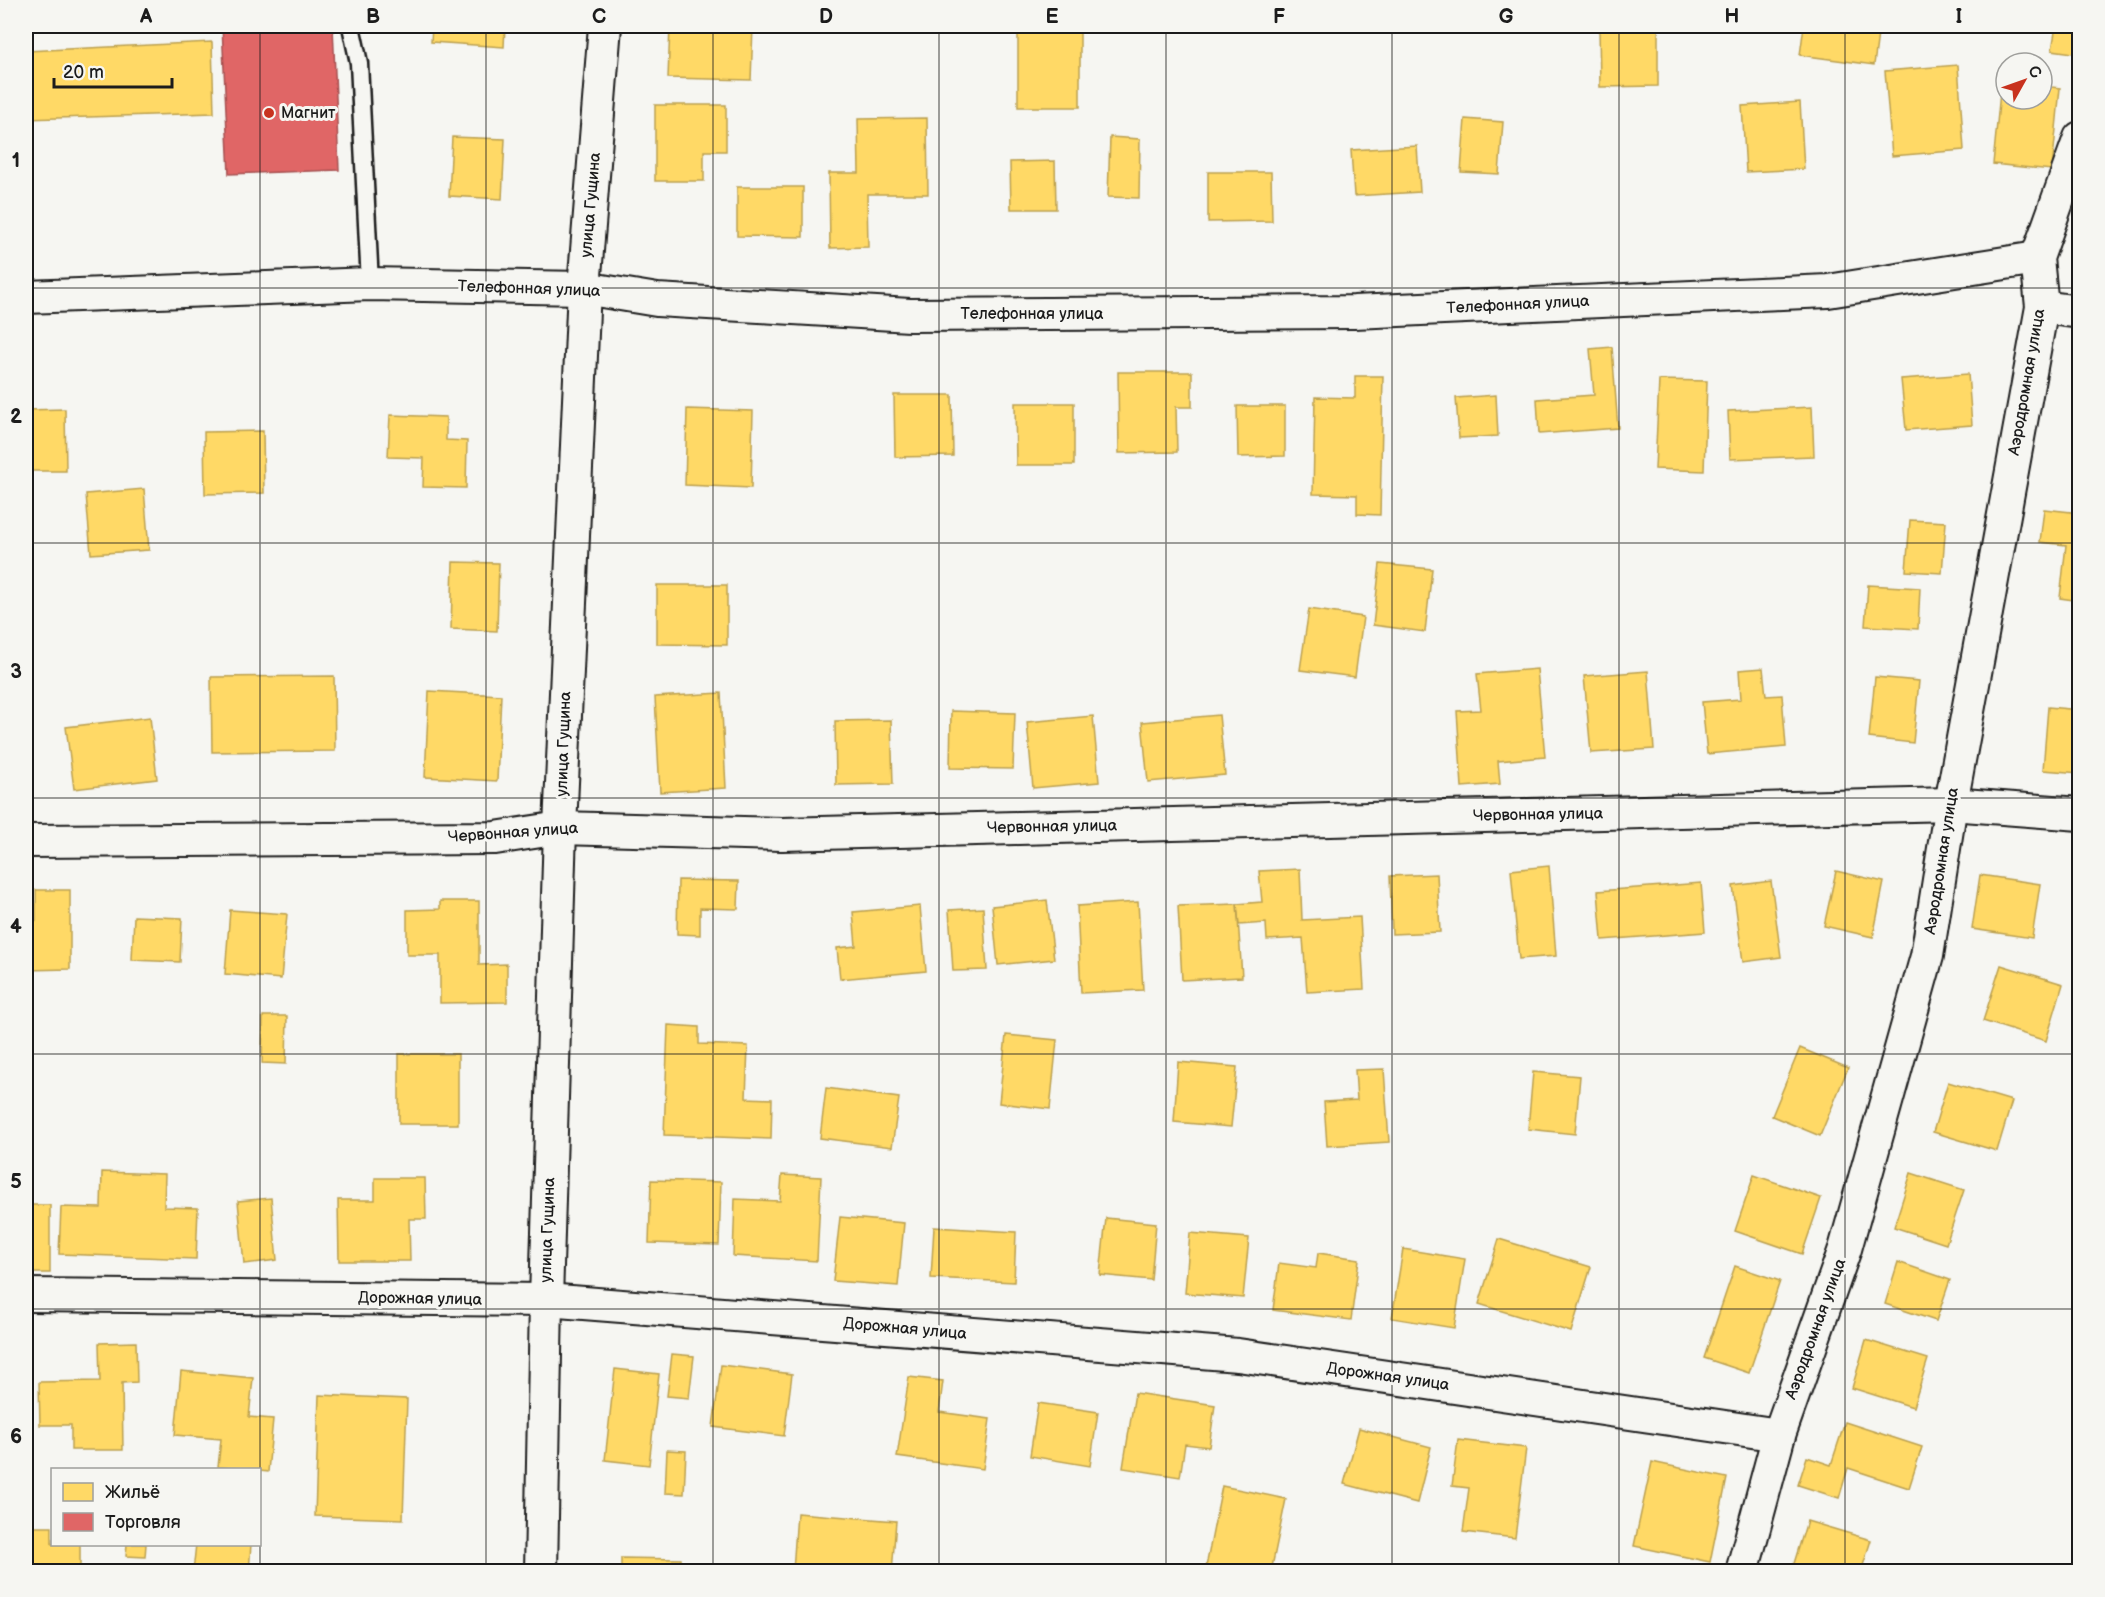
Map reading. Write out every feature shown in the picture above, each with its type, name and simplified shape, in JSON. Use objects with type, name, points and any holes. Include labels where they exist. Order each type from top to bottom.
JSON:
[{"type":"street","name":"улица Гущина","points":[[541,1572],[546,1300],[560,828],[584,288],[605,26]]},
{"type":"street","name":"Аэродромная улица","points":[[1742,1572],[1779,1435],[1845,1249],[1927,956],[1951,804],[2042,307],[2037,258],[2079,138]]},
{"type":"street","name":"Телефонная улица","points":[[26,297],[370,284],[584,288],[657,300],[910,315],[1354,312],[1828,291],[2037,258]]},
{"type":"street","points":[[2042,307],[2079,312]]},
{"type":"street","name":"Червонная улица","points":[[26,841],[495,838],[560,828],[782,834],[1951,804],[2079,814]]},
{"type":"street","name":"Дорожная улица","points":[[26,1295],[546,1300],[1238,1355],[1779,1435]]},
{"type":"lane","points":[[351,26],[358,63],[370,284]]},
{"type":"building: Жильё","points":[[432,26],[505,26],[504,47],[431,42]]},
{"type":"building: Жильё","points":[[670,26],[753,26],[751,80],[668,78]]},
{"type":"building: Жильё","points":[[1018,26],[1080,26],[1080,107],[1018,107]]},
{"type":"building: Жильё","points":[[1599,26],[1658,26],[1658,86],[1600,87]]},
{"type":"building: Жильё","points":[[1804,26],[1879,26],[1874,65],[1800,55]]},
{"type":"building: Жильё","points":[[2056,26],[2080,26],[2080,54],[2052,50]]},
{"type":"building: Жильё","points":[[212,42],[214,113],[26,119],[26,51]]},
{"type":"building: Жильё","points":[[1958,65],[1964,150],[1892,156],[1885,71]]},
{"type":"building: Жильё","points":[[2054,87],[2060,88],[2052,170],[1993,164],[1998,111],[2054,111]]},
{"type":"building: Жильё","points":[[1800,102],[1804,169],[1746,172],[1742,106]]},
{"type":"building: Жильё","points":[[655,105],[726,105],[726,151],[704,151],[704,181],[655,181]]},
{"type":"building: Жильё","points":[[927,118],[928,194],[867,194],[868,247],[830,248],[829,173],[859,173],[858,119]]},
{"type":"building: Жильё","points":[[1465,119],[1503,122],[1499,174],[1461,172]]},
{"type":"building: Жильё","points":[[452,137],[505,139],[502,199],[449,196]]},
{"type":"building: Жильё","points":[[1110,137],[1140,139],[1139,198],[1108,197]]},
{"type":"building: Жильё","points":[[1417,146],[1420,192],[1354,196],[1351,150]]},
{"type":"building: Жильё","points":[[1055,161],[1056,209],[1011,209],[1010,162]]},
{"type":"building: Жильё","points":[[1208,172],[1271,172],[1272,221],[1208,222]]},
{"type":"building: Жильё","points":[[737,187],[803,187],[803,237],[737,236]]},
{"type":"building: Жильё","points":[[1612,347],[1618,428],[1539,434],[1537,399],[1594,395],[1590,349]]},
{"type":"building: Жильё","points":[[1118,372],[1192,372],[1192,407],[1176,407],[1177,452],[1119,453]]},
{"type":"building: Жильё","points":[[1968,374],[1972,425],[1906,430],[1901,379]]},
{"type":"building: Жильё","points":[[1355,376],[1383,376],[1380,515],[1357,514],[1357,495],[1313,494],[1315,397],[1355,398]]},
{"type":"building: Жильё","points":[[1659,380],[1707,381],[1704,471],[1655,469]]},
{"type":"building: Жильё","points":[[894,395],[952,395],[953,456],[895,457]]},
{"type":"building: Жильё","points":[[1496,395],[1498,436],[1459,438],[1456,398]]},
{"type":"building: Жильё","points":[[1015,403],[1074,403],[1074,465],[1016,465]]},
{"type":"building: Жильё","points":[[1237,406],[1285,406],[1285,456],[1238,457]]},
{"type":"building: Жильё","points":[[1812,407],[1814,456],[1730,459],[1728,411]]},
{"type":"building: Жильё","points":[[65,409],[66,471],[26,471],[26,410]]},
{"type":"building: Жильё","points":[[687,409],[753,411],[751,488],[685,485]]},
{"type":"building: Жильё","points":[[390,415],[446,417],[446,440],[467,441],[466,488],[423,487],[424,458],[388,457]]},
{"type":"building: Жильё","points":[[263,431],[264,493],[205,494],[204,432]]},
{"type":"building: Жильё","points":[[144,489],[149,550],[91,554],[86,494]]},
{"type":"building: Жильё","points":[[2044,509],[2080,513],[2080,601],[2060,598],[2066,545],[2040,542]]},
{"type":"building: Жильё","points":[[1910,520],[1946,522],[1942,573],[1906,571]]},
{"type":"building: Жильё","points":[[453,562],[499,563],[497,631],[451,629]]},
{"type":"building: Жильё","points":[[1380,564],[1432,569],[1425,632],[1373,625]]},
{"type":"building: Жильё","points":[[657,585],[727,585],[727,645],[657,644]]},
{"type":"building: Жильё","points":[[1868,585],[1920,588],[1918,629],[1865,626]]},
{"type":"building: Жильё","points":[[1309,609],[1363,617],[1355,677],[1300,670]]},
{"type":"building: Жильё","points":[[1763,668],[1766,696],[1782,695],[1786,747],[1707,754],[1702,702],[1741,699],[1739,670]]},
{"type":"building: Жильё","points":[[1537,669],[1545,757],[1498,761],[1500,784],[1462,787],[1457,711],[1481,710],[1477,674]]},
{"type":"building: Жильё","points":[[1648,671],[1654,749],[1591,753],[1584,676]]},
{"type":"building: Жильё","points":[[334,676],[335,751],[212,752],[211,677]]},
{"type":"building: Жильё","points":[[1875,677],[1919,681],[1913,743],[1869,738]]},
{"type":"building: Жильё","points":[[429,691],[501,695],[497,781],[425,777]]},
{"type":"building: Жильё","points":[[721,693],[726,788],[660,792],[655,697]]},
{"type":"building: Жильё","points":[[2048,707],[2080,710],[2080,773],[2043,770]]},
{"type":"building: Жильё","points":[[951,711],[1015,713],[1013,769],[950,768]]},
{"type":"building: Жильё","points":[[1219,715],[1225,775],[1148,782],[1142,722]]},
{"type":"building: Жильё","points":[[1093,716],[1099,782],[1033,788],[1027,722]]},
{"type":"building: Жильё","points":[[150,717],[157,779],[74,789],[66,727]]},
{"type":"building: Жильё","points":[[891,720],[893,784],[836,785],[835,721]]},
{"type":"building: Жильё","points":[[1549,866],[1556,956],[1519,959],[1511,870]]},
{"type":"building: Жильё","points":[[1300,869],[1302,920],[1360,917],[1364,989],[1307,992],[1303,938],[1267,940],[1266,923],[1239,925],[1237,904],[1262,902],[1259,871]]},
{"type":"building: Жильё","points":[[1836,871],[1884,882],[1873,937],[1824,926]]},
{"type":"building: Жильё","points":[[1437,874],[1440,932],[1392,934],[1390,876]]},
{"type":"building: Жильё","points":[[1980,875],[2040,884],[2032,938],[1972,929]]},
{"type":"building: Жильё","points":[[678,880],[739,881],[738,909],[700,908],[700,935],[677,934]]},
{"type":"building: Жильё","points":[[1771,881],[1781,957],[1743,962],[1733,886]]},
{"type":"building: Жильё","points":[[1701,883],[1705,932],[1602,940],[1598,891]]},
{"type":"building: Жильё","points":[[36,890],[70,890],[70,969],[26,970],[26,921],[36,921]]},
{"type":"building: Жильё","points":[[1047,900],[1054,959],[998,965],[992,906]]},
{"type":"building: Жильё","points":[[440,901],[479,901],[479,965],[507,964],[507,1002],[440,1003],[440,955],[407,955],[407,910],[440,909]]},
{"type":"building: Жильё","points":[[1138,902],[1143,990],[1081,993],[1077,906]]},
{"type":"building: Жильё","points":[[1237,904],[1242,977],[1182,980],[1178,906]]},
{"type":"building: Жильё","points":[[920,906],[926,971],[840,979],[837,948],[856,946],[853,912]]},
{"type":"building: Жильё","points":[[983,908],[987,970],[953,971],[949,910]]},
{"type":"building: Жильё","points":[[230,910],[287,914],[281,979],[225,974]]},
{"type":"building: Жильё","points":[[134,916],[182,918],[180,962],[132,960]]},
{"type":"building: Жильё","points":[[2001,965],[2063,984],[2046,1041],[1983,1021]]},
{"type":"building: Жильё","points":[[263,1016],[287,1016],[286,1064],[262,1063]]},
{"type":"building: Жильё","points":[[668,1025],[699,1027],[699,1044],[748,1046],[746,1098],[772,1099],[771,1139],[664,1135]]},
{"type":"building: Жильё","points":[[1006,1035],[1057,1040],[1050,1109],[999,1103]]},
{"type":"building: Жильё","points":[[1800,1048],[1848,1068],[1820,1136],[1772,1116]]},
{"type":"building: Жильё","points":[[399,1054],[458,1054],[458,1124],[399,1124]]},
{"type":"building: Жильё","points":[[1178,1062],[1237,1067],[1231,1127],[1174,1122]]},
{"type":"building: Жильё","points":[[1384,1069],[1389,1142],[1327,1146],[1324,1102],[1357,1100],[1355,1070]]},
{"type":"building: Жильё","points":[[1533,1072],[1580,1076],[1575,1134],[1528,1129]]},
{"type":"building: Жильё","points":[[1948,1082],[2012,1101],[1997,1151],[1933,1132]]},
{"type":"building: Жильё","points":[[826,1088],[899,1098],[892,1147],[820,1138]]},
{"type":"building: Жильё","points":[[102,1172],[165,1174],[164,1207],[198,1208],[196,1259],[59,1254],[61,1207],[101,1208]]},
{"type":"building: Жильё","points":[[1911,1173],[1964,1190],[1946,1244],[1894,1227]]},
{"type":"building: Жильё","points":[[782,1175],[821,1177],[817,1261],[733,1256],[735,1199],[780,1201]]},
{"type":"building: Жильё","points":[[1754,1175],[1821,1198],[1802,1254],[1735,1231]]},
{"type":"building: Жильё","points":[[375,1178],[425,1178],[426,1219],[409,1219],[410,1261],[339,1261],[338,1200],[375,1200]]},
{"type":"building: Жильё","points":[[651,1180],[721,1182],[719,1245],[649,1243]]},
{"type":"building: Жильё","points":[[271,1198],[277,1260],[244,1264],[238,1201]]},
{"type":"building: Жильё","points":[[26,1205],[50,1205],[50,1273],[26,1273]]},
{"type":"building: Жильё","points":[[840,1217],[904,1223],[898,1286],[833,1281]]},
{"type":"building: Жильё","points":[[1106,1218],[1156,1223],[1151,1280],[1100,1275]]},
{"type":"building: Жильё","points":[[934,1227],[1016,1232],[1014,1282],[931,1278]]},
{"type":"building: Жильё","points":[[1190,1233],[1249,1238],[1243,1298],[1185,1293]]},
{"type":"building: Жильё","points":[[1499,1239],[1591,1267],[1571,1332],[1479,1304]]},
{"type":"building: Жильё","points":[[1403,1249],[1465,1259],[1454,1328],[1392,1318]]},
{"type":"building: Жильё","points":[[1318,1253],[1359,1259],[1351,1320],[1273,1310],[1279,1263],[1316,1268]]},
{"type":"building: Жильё","points":[[1898,1262],[1950,1280],[1936,1321],[1885,1304]]},
{"type":"building: Жильё","points":[[1735,1266],[1780,1281],[1749,1373],[1704,1358]]},
{"type":"building: Жильё","points":[[1866,1340],[1928,1359],[1913,1407],[1852,1388]]},
{"type":"building: Жильё","points":[[136,1342],[137,1382],[122,1383],[123,1450],[71,1450],[71,1425],[40,1425],[39,1382],[100,1381],[99,1343]]},
{"type":"building: Жильё","points":[[672,1354],[694,1356],[689,1398],[667,1396]]},
{"type":"building: Жильё","points":[[721,1365],[792,1374],[784,1436],[713,1427]]},
{"type":"building: Жильё","points":[[615,1369],[659,1374],[649,1465],[605,1460]]},
{"type":"building: Жильё","points":[[181,1371],[253,1378],[249,1417],[273,1419],[268,1472],[261,1471],[261,1468],[218,1467],[221,1439],[175,1435]]},
{"type":"building: Жильё","points":[[909,1377],[943,1381],[939,1412],[990,1419],[983,1469],[897,1457]]},
{"type":"building: Жильё","points":[[1135,1393],[1215,1405],[1209,1447],[1185,1444],[1180,1477],[1123,1468]]},
{"type":"building: Жильё","points":[[319,1395],[407,1399],[403,1519],[315,1516]]},
{"type":"building: Жильё","points":[[1038,1403],[1098,1412],[1090,1466],[1030,1456]]},
{"type":"building: Жильё","points":[[1845,1422],[1922,1447],[1909,1488],[1848,1468],[1839,1498],[1798,1485],[1807,1457],[1831,1465]]},
{"type":"building: Жильё","points":[[1359,1428],[1431,1447],[1417,1503],[1344,1484]]},
{"type":"building: Жильё","points":[[1458,1440],[1526,1448],[1515,1538],[1463,1532],[1469,1488],[1452,1486]]},
{"type":"building: Жильё","points":[[667,1450],[686,1451],[684,1494],[665,1493]]},
{"type":"building: Жильё","points":[[1652,1462],[1727,1478],[1710,1562],[1634,1546]]},
{"type":"building: Жильё","points":[[1222,1486],[1286,1499],[1271,1572],[1205,1572]]},
{"type":"building: Жильё","points":[[797,1513],[896,1521],[892,1572],[793,1571]]},
{"type":"building: Жильё","points":[[1807,1521],[1871,1540],[1861,1572],[1792,1570]]},
{"type":"building: Жильё","points":[[28,1527],[51,1527],[51,1546],[80,1546],[80,1572],[29,1572]]},
{"type":"building: Жильё","points":[[127,1546],[146,1546],[145,1557],[126,1556]]},
{"type":"building: Жильё","points":[[196,1546],[251,1546],[249,1572],[193,1572]]},
{"type":"building: Жильё","points":[[621,1558],[681,1559],[681,1572],[621,1572]]},
{"type":"building: Торговля","points":[[222,26],[333,26],[339,170],[229,174]]},
{"type":"place","name":"Магнит","points":[[269,113]]}]
